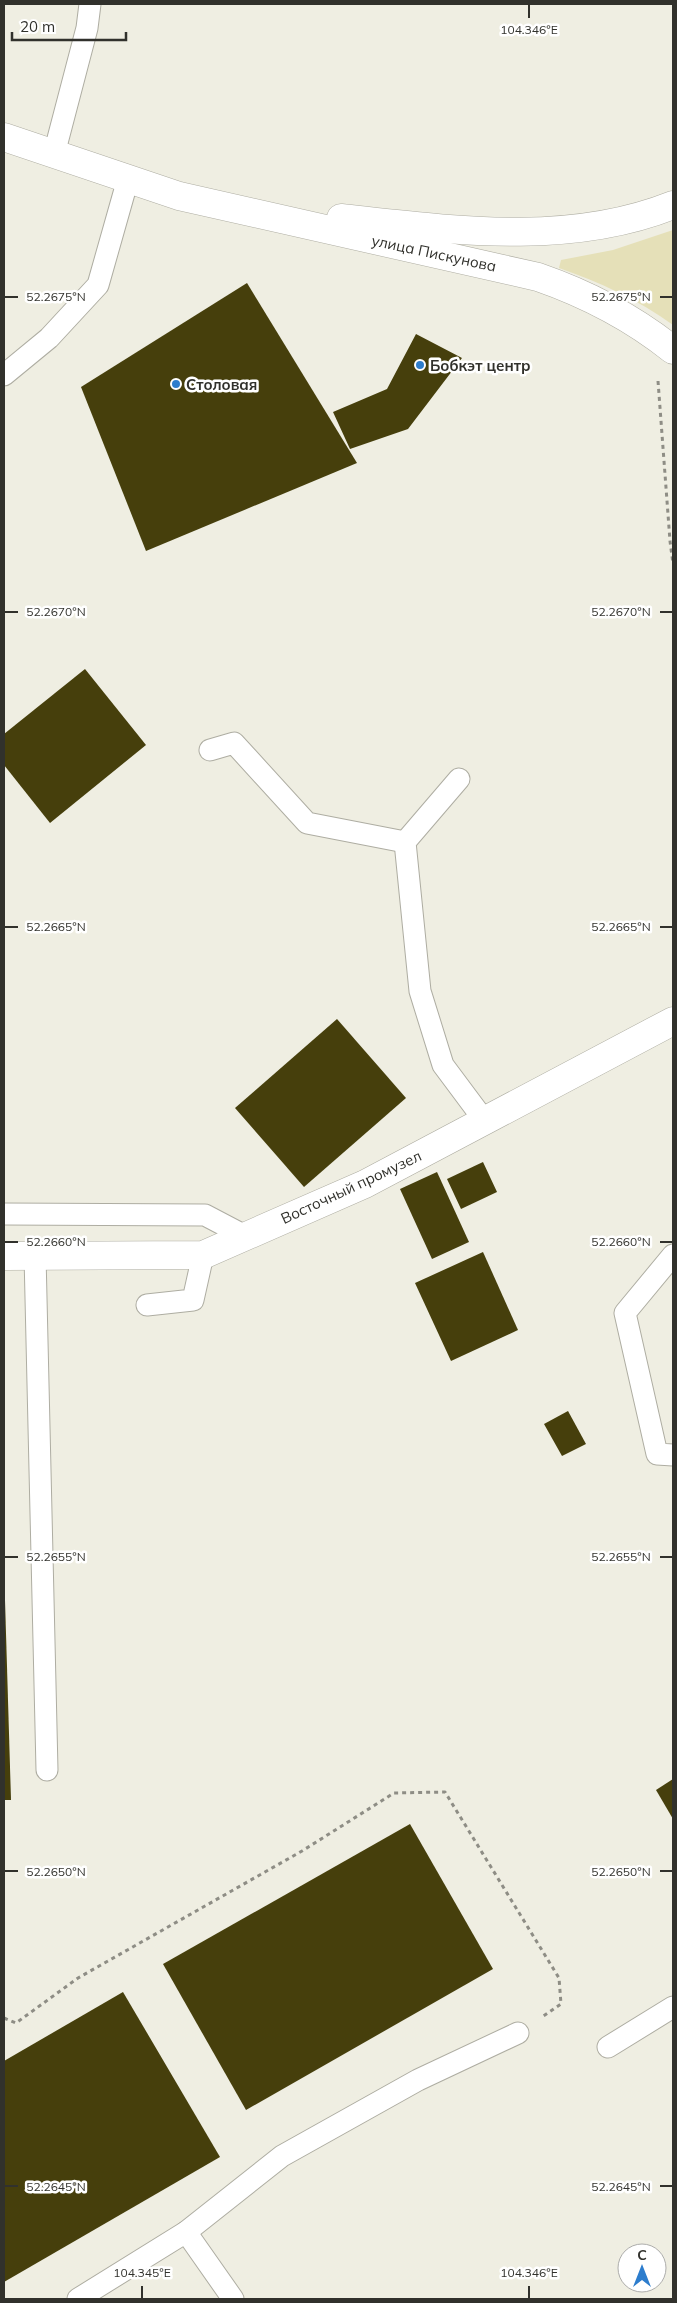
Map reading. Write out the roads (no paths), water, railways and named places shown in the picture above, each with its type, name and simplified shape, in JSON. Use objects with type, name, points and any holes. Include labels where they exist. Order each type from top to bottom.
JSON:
[{"type":"street","name":"улица Пискунова","points":[[4,137],[179,196],[538,277],[599,302],[646,330],[673,350]]},
{"type":"street","name":"улица Пискунова","points":[[179,196],[341,218],[442,229],[482,231],[557,231],[615,222],[646,215],[673,205]]},
{"type":"street","name":"Восточный промузел","points":[[4,1256],[203,1255],[365,1184],[673,1021]]},
{"type":"lane","points":[[54,154],[87,28],[90,4]]},
{"type":"lane","points":[[4,375],[48,338],[98,285],[128,179]]},
{"type":"lane","points":[[210,750],[234,743],[307,823],[405,842]]},
{"type":"lane","points":[[459,779],[405,842],[420,991],[444,1065],[484,1120]]},
{"type":"lane","points":[[4,1214],[205,1215],[245,1236]]},
{"type":"lane","points":[[35,1255],[47,1770]]},
{"type":"lane","points":[[147,1304],[193,1300],[203,1255]]},
{"type":"lane","points":[[673,1255],[626,1313],[657,1454],[673,1455]]},
{"type":"lane","points":[[608,2047],[673,2007]]},
{"type":"lane","points":[[78,2299],[186,2232],[282,2156],[418,2080],[518,2033]]},
{"type":"lane","points":[[186,2232],[233,2299]]},
{"type":"place","name":"Бобкэт центр","points":[[420,365]]},
{"type":"place","name":"Столовая","points":[[176,384]]}]
